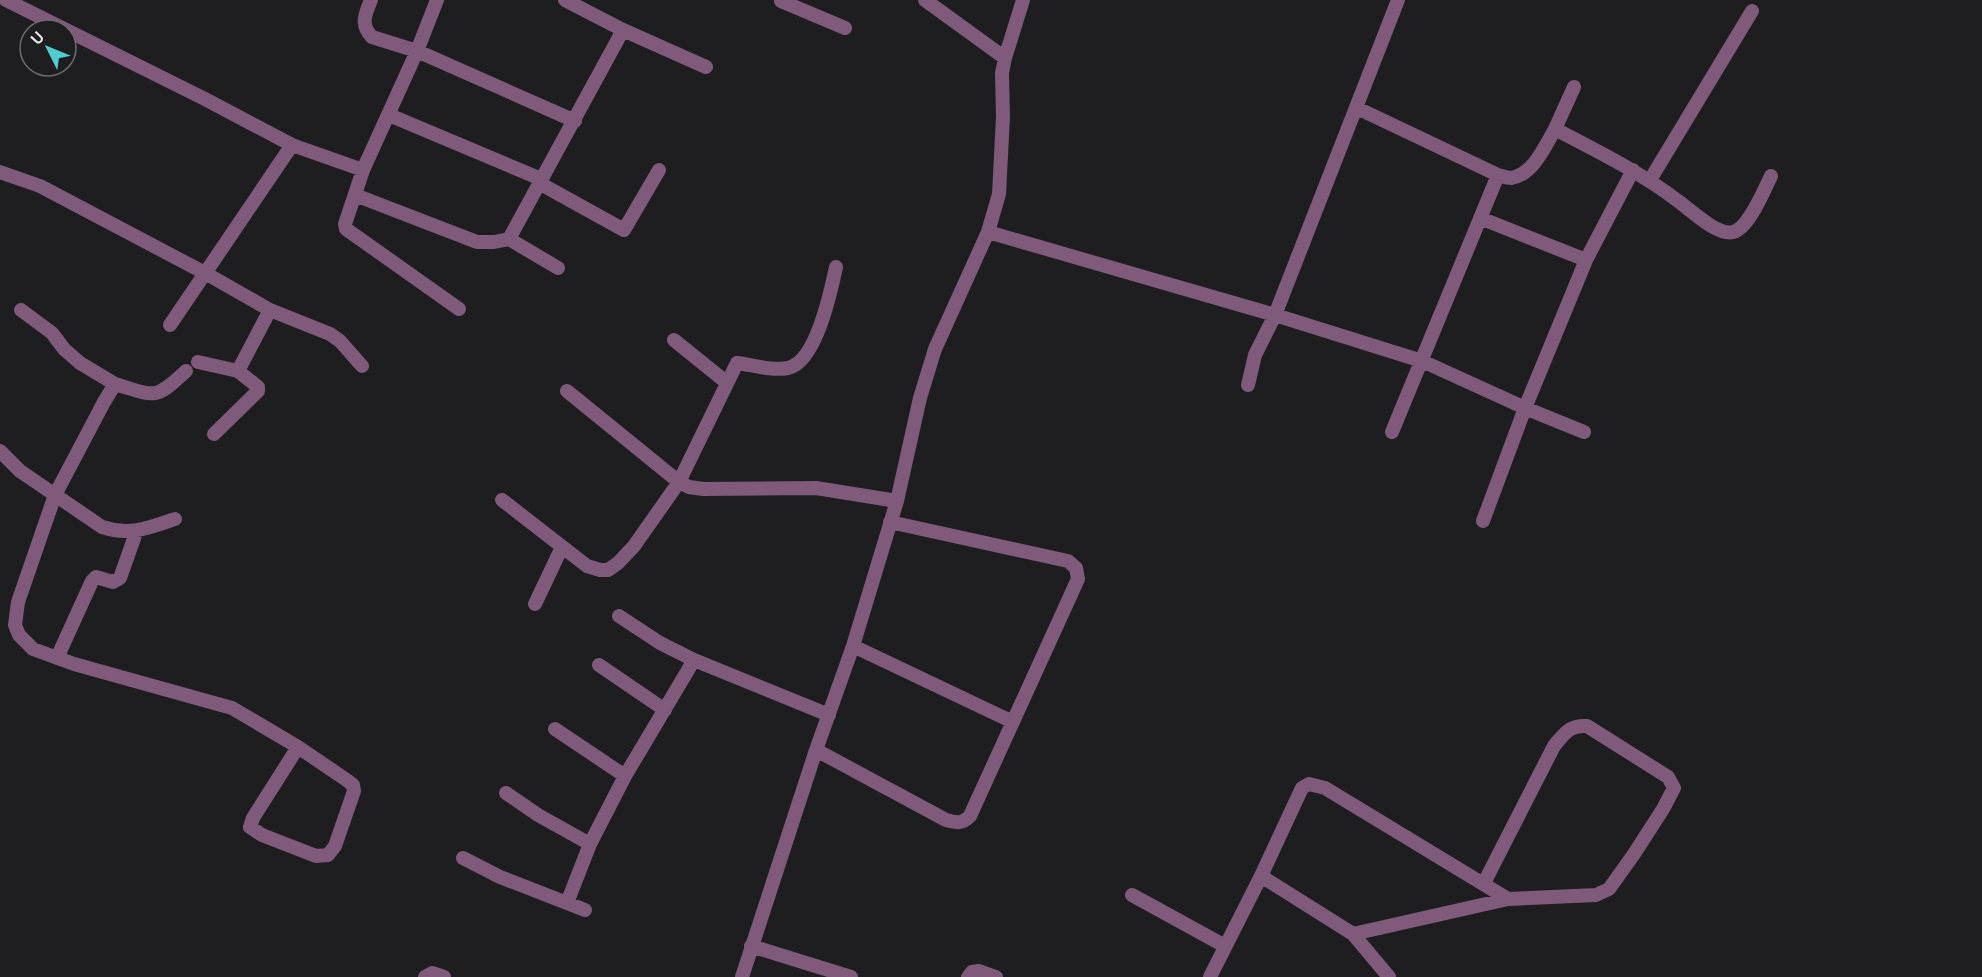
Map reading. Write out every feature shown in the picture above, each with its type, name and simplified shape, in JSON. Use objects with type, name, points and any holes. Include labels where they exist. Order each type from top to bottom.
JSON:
[{"type":"street","points":[[6,0],[292,145],[363,170]]},
{"type":"street","points":[[371,0],[365,14],[364,25],[372,37],[417,51],[575,121]]},
{"type":"street","points":[[437,0],[417,51],[363,170],[345,224],[349,232],[459,309]]},
{"type":"street","points":[[565,0],[623,30],[706,67]]},
{"type":"street","points":[[781,0],[845,28]]},
{"type":"street","points":[[926,0],[1005,58]]},
{"type":"street","points":[[742,977],[816,750],[853,646],[897,501],[920,398],[935,349],[988,232],[999,194],[1003,117],[1002,74],[1023,0]]},
{"type":"street","points":[[1248,385],[1255,355],[1275,315],[1398,0]]},
{"type":"street","points":[[1650,180],[1752,11]]},
{"type":"street","points":[[509,239],[623,30]]},
{"type":"street","points":[[1357,108],[1498,175],[1511,178],[1525,172],[1536,160],[1555,129],[1574,87]]},
{"type":"street","points":[[388,114],[540,181],[624,230],[659,170]]},
{"type":"street","points":[[1555,129],[1650,180],[1709,224],[1731,233],[1737,231],[1747,220],[1771,176]]},
{"type":"street","points":[[170,324],[292,145]]},
{"type":"street","points":[[1483,521],[1525,408],[1586,260],[1633,170]]},
{"type":"street","points":[[0,172],[40,186],[270,310],[330,334],[340,341],[362,366]]},
{"type":"street","points":[[1392,432],[1498,175]]},
{"type":"street","points":[[355,195],[477,242],[494,243],[509,239],[558,268]]},
{"type":"street","points":[[1480,218],[1586,260]]},
{"type":"street","points":[[988,232],[1275,315],[1422,361],[1584,432]]},
{"type":"street","points":[[502,500],[587,566],[608,570],[634,546],[679,482],[737,363],[788,368],[800,362],[813,342],[828,306],[836,267]]},
{"type":"street","points":[[21,310],[52,333],[64,349],[80,363],[115,384],[147,394],[157,394],[167,389],[186,371]]},
{"type":"street","points":[[238,371],[270,310]]},
{"type":"street","points":[[674,340],[726,382]]},
{"type":"street","points":[[198,362],[238,371],[258,387],[258,391],[214,434]]},
{"type":"street","points":[[115,384],[55,495],[18,602],[15,625],[19,635],[33,649],[57,658],[232,708],[298,747],[348,781],[354,788],[351,801],[335,846],[328,855],[316,856],[262,836],[250,827],[253,818],[298,747]]},
{"type":"street","points":[[567,391],[679,482],[689,487],[703,489],[816,488],[897,501]]},
{"type":"street","points":[[0,451],[20,471],[102,527],[116,532],[137,530],[175,519]]},
{"type":"street","points":[[816,750],[946,820],[963,822],[970,816],[1078,579],[1076,568],[1068,561],[890,522]]},
{"type":"street","points":[[57,658],[92,581],[96,577],[113,582],[120,579],[137,530]]},
{"type":"street","points":[[534,604],[562,547]]},
{"type":"street","points":[[618,616],[660,643],[694,660],[829,715]]},
{"type":"street","points":[[853,646],[1013,722]]},
{"type":"street","points":[[567,903],[590,844],[625,776],[694,660]]},
{"type":"street","points":[[598,665],[665,710]]},
{"type":"street","points":[[1353,934],[1508,899],[1596,895],[1609,889],[1663,809],[1674,788],[1673,783],[1668,777],[1587,726],[1575,725],[1554,746],[1484,883]]},
{"type":"street","points":[[555,729],[625,776]]},
{"type":"street","points":[[1210,977],[1302,788],[1309,784],[1317,784],[1325,788],[1508,899]]},
{"type":"street","points":[[506,793],[538,815],[590,844]]},
{"type":"street","points":[[463,858],[500,877],[585,910]]},
{"type":"street","points":[[1261,876],[1353,934],[1389,977]]},
{"type":"street","points":[[1132,895],[1225,946]]},
{"type":"street","points":[[751,946],[851,977]]},
{"type":"street","points":[[968,977],[972,972],[979,971],[996,977]]},
{"type":"street","points":[[424,977],[432,973],[444,977]]}]
